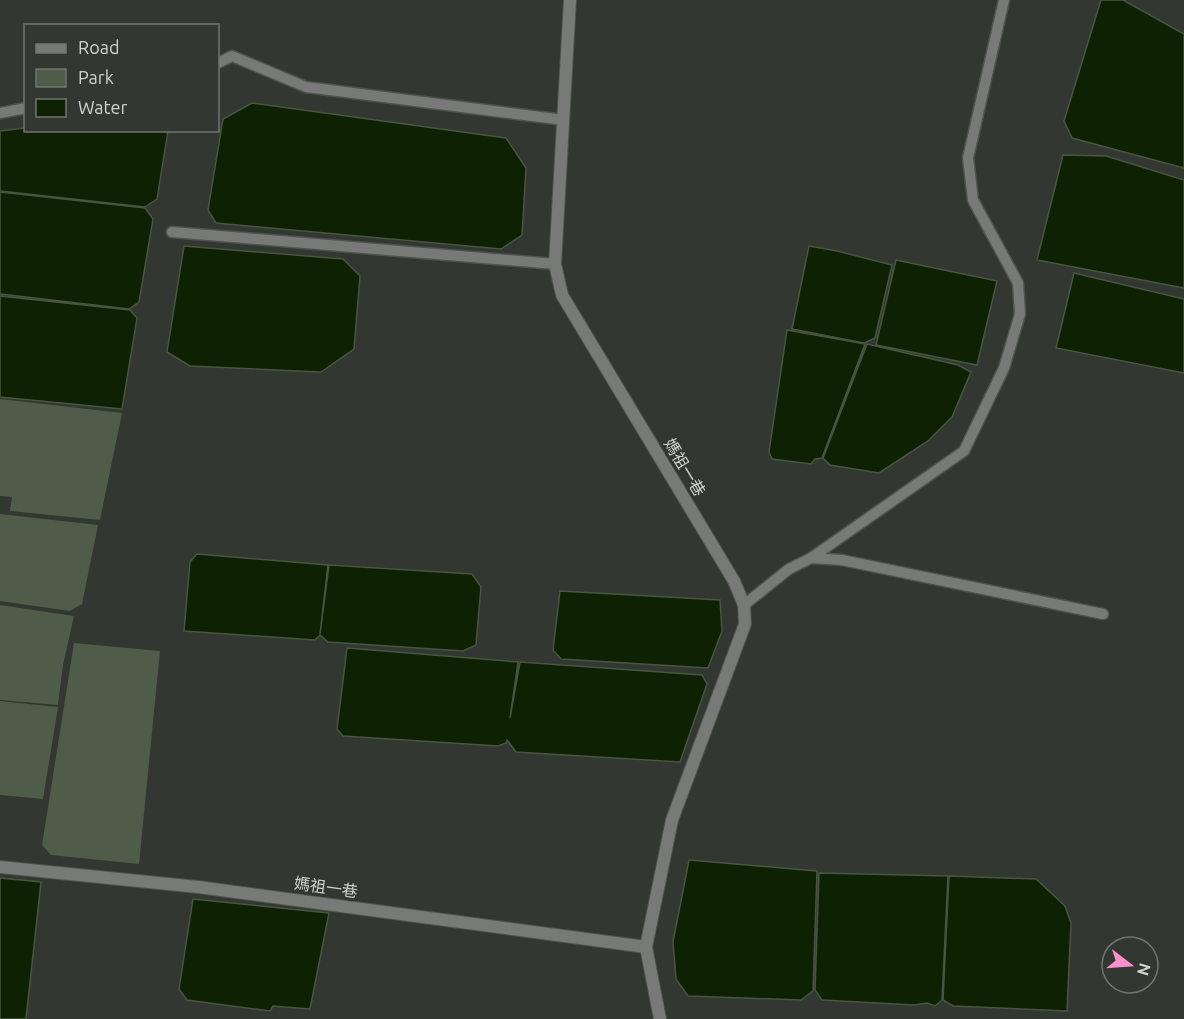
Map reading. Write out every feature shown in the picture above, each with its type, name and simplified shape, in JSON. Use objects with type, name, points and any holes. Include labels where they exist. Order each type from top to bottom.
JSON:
[{"type":"street","name":"媽祖一巷","points":[[570,0],[555,264],[562,295],[734,581],[744,605],[746,624],[672,820],[646,947],[660,1019]]},
{"type":"street","name":"媽祖一巷","points":[[0,867],[198,887],[646,947]]},
{"type":"lane","points":[[744,605],[789,569],[811,558],[964,451],[1004,368],[1020,314],[1018,283],[974,200],[968,158],[1004,0]]},
{"type":"lane","points":[[219,62],[232,56],[306,87],[564,120]]},
{"type":"lane","points":[[0,113],[24,108]]},
{"type":"lane","points":[[172,232],[555,264]]},
{"type":"lane","points":[[811,558],[842,560],[1103,614]]},
{"type":"green space","points":[[0,399],[122,413],[100,520],[10,511],[12,497],[0,496]]},
{"type":"green space","points":[[0,514],[98,525],[82,604],[70,611],[0,601]]},
{"type":"green space","points":[[0,605],[74,616],[63,665],[58,705],[0,700]]},
{"type":"green space","points":[[74,643],[160,651],[139,864],[51,855],[42,845]]},
{"type":"green space","points":[[0,701],[58,707],[43,799],[0,795]]},
{"type":"water","points":[[1101,0],[1123,0],[1184,34],[1184,168],[1072,138],[1064,121]]},
{"type":"water","points":[[252,103],[506,138],[526,168],[522,235],[501,249],[216,223],[208,210],[223,119]]},
{"type":"water","points":[[24,128],[24,132],[168,132],[157,199],[145,207],[0,191],[0,131]]},
{"type":"water","points":[[1063,155],[1106,156],[1184,180],[1184,288],[1037,260]]},
{"type":"water","points":[[0,192],[145,208],[153,219],[139,302],[129,309],[0,294]]},
{"type":"water","points":[[184,246],[343,259],[360,276],[354,349],[321,372],[190,366],[167,352]]},
{"type":"water","points":[[809,246],[892,265],[875,338],[864,343],[792,329]]},
{"type":"water","points":[[896,260],[997,281],[977,365],[876,345]]},
{"type":"water","points":[[1074,273],[1184,299],[1184,373],[1056,348]]},
{"type":"water","points":[[0,296],[130,310],[137,318],[122,409],[0,397]]},
{"type":"water","points":[[787,330],[865,344],[822,458],[815,459],[811,464],[772,459],[769,452]]},
{"type":"water","points":[[867,344],[958,365],[971,372],[952,417],[928,441],[879,473],[830,465],[823,458]]},
{"type":"water","points":[[197,554],[328,565],[320,634],[329,565],[472,574],[481,587],[476,645],[463,651],[328,642],[320,635],[315,640],[184,631],[190,562]]},
{"type":"water","points":[[560,591],[720,600],[722,631],[708,668],[561,659],[553,650]]},
{"type":"water","points":[[347,648],[518,662],[510,718],[520,662],[702,675],[707,684],[680,762],[516,752],[507,740],[506,743],[498,746],[343,736],[337,729]]},
{"type":"water","points":[[689,860],[817,871],[813,991],[801,1000],[688,996],[676,979],[673,942]]},
{"type":"water","points":[[819,873],[948,876],[942,1000],[935,1006],[927,1003],[914,1005],[822,1000],[815,990]]},
{"type":"water","points":[[949,876],[1036,879],[1065,906],[1071,923],[1067,1011],[953,1006],[943,1000]]},
{"type":"water","points":[[0,878],[41,882],[26,1019],[0,1019]]},
{"type":"water","points":[[193,899],[329,913],[310,1009],[273,1006],[270,1011],[187,1000],[179,989]]}]
